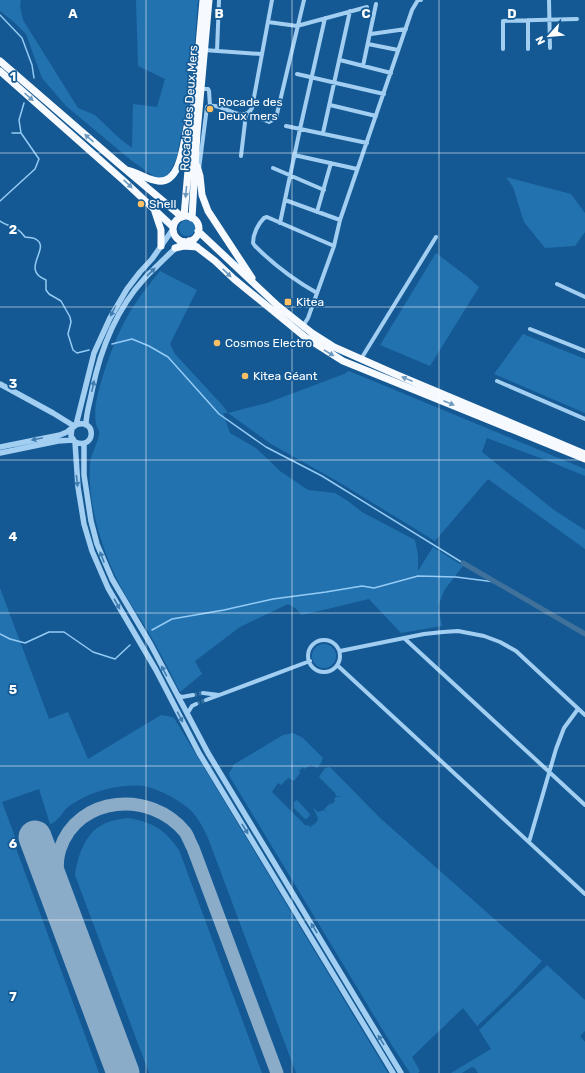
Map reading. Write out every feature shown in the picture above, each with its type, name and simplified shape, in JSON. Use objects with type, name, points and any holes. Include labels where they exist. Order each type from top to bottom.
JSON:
[{"type":"highway","name":"Rocade des Deux Mers","points":[[183,216],[203,0]]},
{"type":"highway","name":"Rocade des Deux Mers","points":[[192,218],[197,167],[197,133],[210,0]]},
{"type":"highway","points":[[0,61],[125,169],[183,216],[192,218],[198,224],[198,231],[195,237],[186,241]]},
{"type":"highway","points":[[0,71],[124,180],[173,228]]},
{"type":"highway","points":[[125,169],[157,181],[166,181],[170,179],[178,166],[187,121],[194,105]]},
{"type":"highway","points":[[197,167],[202,195],[208,211],[256,286]]},
{"type":"highway","points":[[154,210],[161,230],[161,246]]},
{"type":"highway","points":[[183,216],[176,220],[173,228],[174,234],[177,238],[198,247],[234,279],[305,337],[343,361],[585,459]]},
{"type":"highway","points":[[198,231],[256,286],[302,326],[334,347],[585,454]]},
{"type":"highway","points":[[175,248],[188,246],[198,247]]},
{"type":"street","points":[[217,51],[219,0]]},
{"type":"street","points":[[240,156],[247,114],[253,103],[272,0]]},
{"type":"street","points":[[210,106],[236,113],[247,114],[269,122],[276,118],[304,0]]},
{"type":"street","points":[[302,326],[308,318],[334,246],[340,220],[357,168],[367,143],[412,10],[418,0],[421,0]]},
{"type":"street","points":[[549,0],[550,48]]},
{"type":"street","points":[[363,66],[371,34],[376,4]]},
{"type":"street","points":[[268,22],[297,26],[367,7]]},
{"type":"street","points":[[323,133],[350,11]]},
{"type":"street","points":[[280,222],[325,18]]},
{"type":"street","points":[[207,19],[218,20]]},
{"type":"street","points":[[503,49],[503,21],[577,19]]},
{"type":"street","points":[[528,20],[528,49]]},
{"type":"street","points":[[371,34],[406,29]]},
{"type":"street","points":[[368,44],[398,50]]},
{"type":"street","points":[[204,50],[262,54]]},
{"type":"street","points":[[340,60],[391,72]]},
{"type":"street","points":[[297,74],[384,94]]},
{"type":"street","points":[[197,167],[202,147],[205,114],[207,107],[210,106],[209,90],[202,89]]},
{"type":"street","points":[[330,105],[376,116]]},
{"type":"street","points":[[286,126],[367,143]]},
{"type":"street","points":[[294,155],[357,168]]},
{"type":"street","points":[[317,212],[331,163]]},
{"type":"street","points":[[273,168],[324,190]]},
{"type":"street","points":[[285,200],[340,220]]},
{"type":"street","points":[[317,292],[273,263],[253,243],[253,238],[259,224],[264,218],[267,217],[334,246]]},
{"type":"street","points":[[173,228],[152,259],[140,272],[117,305],[101,337],[87,375],[71,433],[74,441],[82,511],[88,538],[97,563],[118,606],[144,649],[194,744],[393,1073]]},
{"type":"street","points":[[360,359],[436,237]]},
{"type":"street","points":[[86,425],[97,370],[104,348],[117,320],[126,304],[144,279],[175,248],[186,241]]},
{"type":"street","points":[[557,284],[585,297]]},
{"type":"street","points":[[530,329],[585,351]]},
{"type":"street","points":[[497,381],[585,419]]},
{"type":"street","points":[[0,384],[74,426]]},
{"type":"street","points":[[0,447],[60,435],[81,423],[90,428],[91,434],[90,439],[84,444]]},
{"type":"street","points":[[0,453],[58,441],[74,441],[84,444]]},
{"type":"street","points":[[84,444],[84,475],[88,508],[102,556],[117,590],[151,645],[215,766],[401,1073]]},
{"type":"street","points":[[340,651],[424,634],[458,631],[484,636],[500,642],[516,651],[585,715]]},
{"type":"street","points":[[404,638],[585,805]]},
{"type":"street","points":[[319,640],[334,643],[340,651],[340,659],[337,665],[329,671],[320,671],[315,669],[310,661],[309,651],[319,640]]},
{"type":"street","points":[[206,700],[310,661]]},
{"type":"street","points":[[337,665],[585,894]]},
{"type":"street","points":[[203,693],[219,695]]},
{"type":"street","points":[[177,695],[193,695]]},
{"type":"street","points":[[180,702],[194,705],[187,715]]},
{"type":"street","points":[[528,842],[556,749],[564,728],[578,709]]},
{"type":"street","points":[[209,770],[215,766]]},
{"type":"street","points":[[214,777],[220,773]]},
{"type":"shaded area","points":[[0,0],[21,0],[20,6],[23,20],[78,108],[95,115],[132,148],[133,104],[157,107],[165,79],[138,66],[136,0],[198,0],[190,103],[184,120],[176,160],[162,182],[132,161],[66,106],[42,78],[26,34],[0,11]]},
{"type":"shaded area","points":[[506,177],[571,194],[585,213],[585,232],[575,246],[545,248],[524,222],[513,187]]},
{"type":"shaded area","points":[[184,220],[190,220],[195,225],[193,234],[190,236],[184,236],[179,231],[179,225]]},
{"type":"shaded area","points":[[436,253],[479,287],[430,366],[380,345]]},
{"type":"shaded area","points":[[160,271],[197,290],[170,344],[175,354],[228,413],[223,413],[230,433],[256,448],[280,471],[308,490],[335,493],[362,512],[415,540],[418,555],[418,571],[433,547],[463,566],[445,589],[438,606],[442,626],[401,633],[369,599],[302,615],[288,604],[240,627],[195,661],[202,674],[180,692],[155,643],[127,598],[110,564],[98,531],[91,497],[90,480],[90,464],[99,434],[96,424],[95,410],[98,392],[106,367],[127,316],[139,297]]},
{"type":"shaded area","points":[[523,334],[585,359],[585,413],[494,374]]},
{"type":"shaded area","points":[[349,371],[585,469],[585,476],[487,438],[482,452],[554,510],[585,530],[585,549],[488,479],[435,541],[337,481],[271,444],[228,413],[267,403]]},
{"type":"shaded area","points":[[0,588],[49,719],[68,712],[88,759],[161,715],[174,718],[388,1073],[296,1073],[202,825],[191,810],[166,794],[143,786],[129,786],[113,788],[89,795],[68,807],[58,819],[50,824],[39,789],[2,802],[17,842],[14,843],[99,1073],[0,1073]]},
{"type":"shaded area","points":[[324,644],[329,645],[335,651],[335,661],[329,667],[324,668],[319,667],[313,661],[312,656],[313,651],[319,645]]},
{"type":"shaded area","points":[[293,733],[303,738],[323,758],[317,768],[311,765],[304,769],[303,767],[299,771],[300,773],[294,781],[288,778],[281,785],[278,783],[272,792],[305,825],[310,826],[311,829],[311,826],[318,820],[313,808],[318,812],[324,810],[328,814],[324,809],[335,801],[334,799],[336,797],[342,797],[336,796],[335,793],[319,777],[325,768],[330,767],[380,818],[542,961],[508,997],[477,1026],[463,1008],[412,1057],[420,1071],[418,1073],[410,1073],[393,1047],[230,777],[229,773],[233,765],[283,735]]},
{"type":"shaded area","points":[[297,800],[310,814],[308,818],[305,819],[294,808],[294,802]]},
{"type":"shaded area","points":[[128,818],[145,822],[158,828],[169,837],[179,850],[262,1073],[149,1073],[75,875],[78,859],[88,837],[106,823]]},
{"type":"shaded area","points":[[547,965],[585,1000],[585,1031],[580,1036],[585,1042],[585,1073],[478,1073],[475,1068],[472,1067],[462,1073],[451,1073],[491,1049],[479,1030]]},
{"type":"waterway","points":[[0,15],[22,38],[32,65],[34,78]]},
{"type":"waterway","points":[[21,133],[19,120],[24,103]]},
{"type":"waterway","points":[[0,201],[35,169],[39,159],[21,133],[12,133]]},
{"type":"waterway","points":[[0,221],[16,229],[25,237],[36,239],[40,244],[35,271],[39,276],[46,280],[46,290],[49,294],[61,301],[70,317],[71,322],[68,334],[73,350],[77,353],[89,350]]},
{"type":"waterway","points":[[112,344],[132,339],[149,346],[168,357],[219,414],[266,447],[322,476],[463,563]]},
{"type":"waterway","points":[[463,563],[585,634]]},
{"type":"waterway","points":[[152,630],[172,619],[224,610],[273,599],[362,586],[374,588],[418,576],[456,577],[495,582]]},
{"type":"waterway","points":[[0,634],[10,639],[25,643],[49,632],[64,632],[93,652],[115,659],[130,645]]},
{"type":"taxiway","points":[[64,916],[57,874],[58,857],[60,849],[69,831],[82,818],[98,809],[116,804],[135,805],[154,809],[171,818],[185,832],[193,848],[277,1073]]},
{"type":"runway","points":[[35,837],[123,1073]]},
{"type":"tunnel","points":[[193,695],[203,693]]},
{"type":"tunnel","points":[[196,704],[206,700]]},
{"type":"place","name":"Rocade des Deux mers","points":[[210,109]]},
{"type":"place","name":"Shell","points":[[141,204]]},
{"type":"place","name":"Kitea","points":[[288,302]]},
{"type":"place","name":"Cosmos Electro","points":[[217,343]]},
{"type":"place","name":"Kitea Géant","points":[[245,376]]}]
